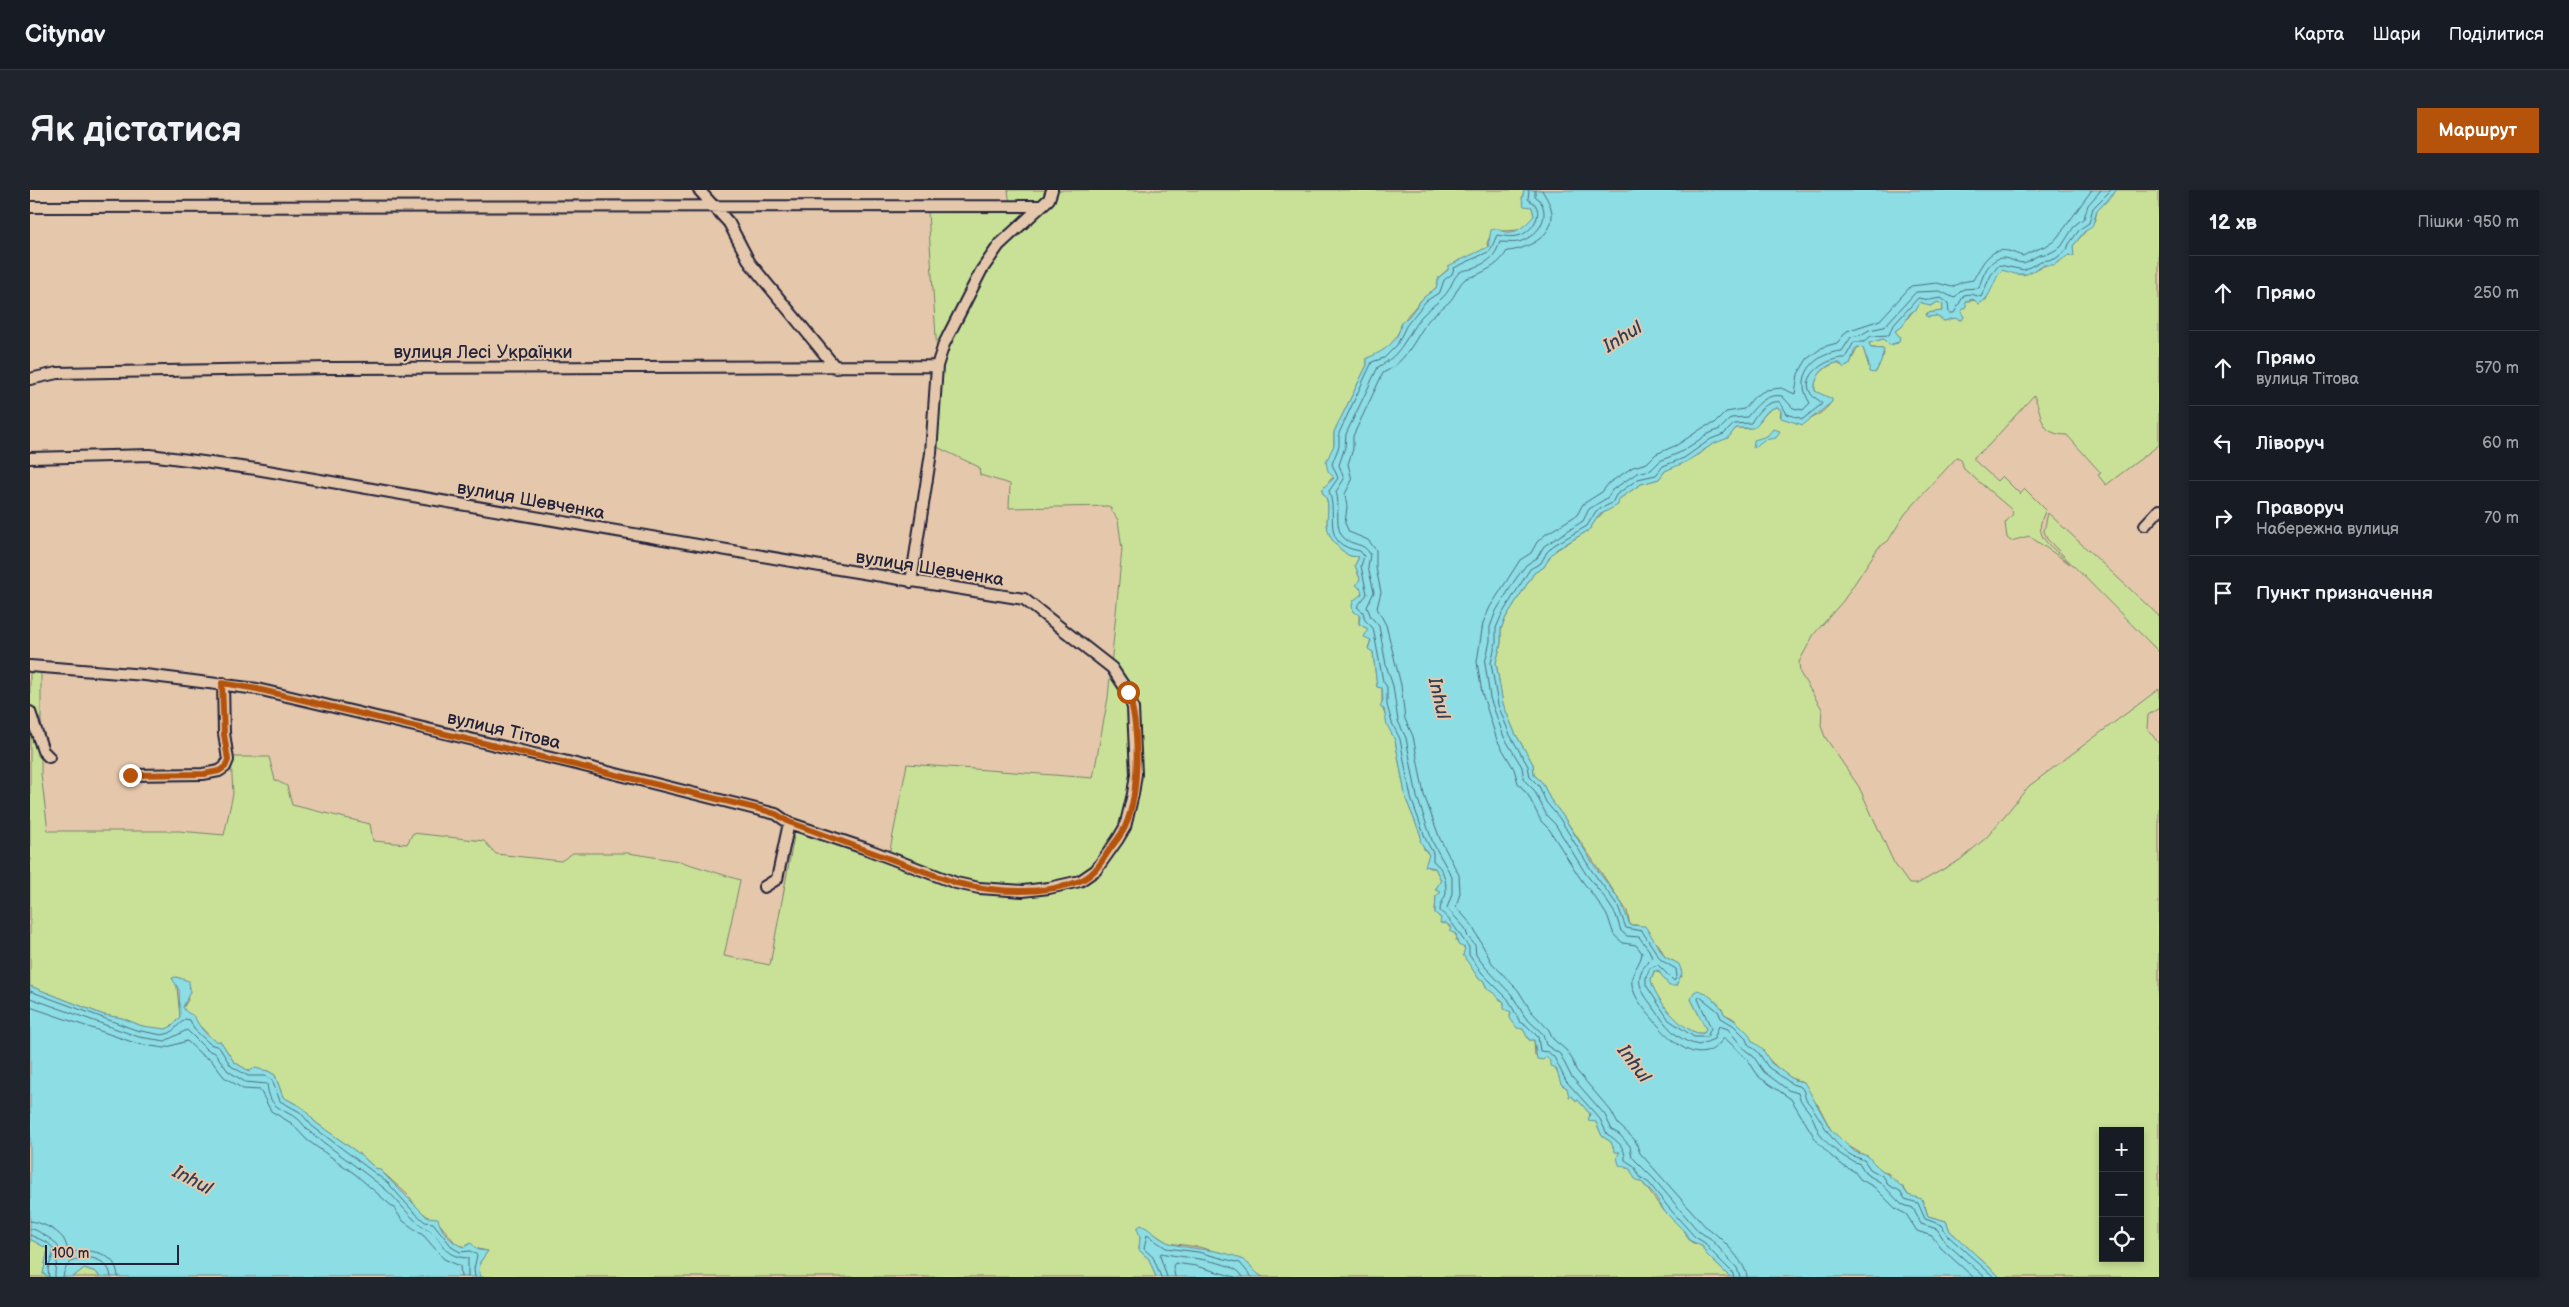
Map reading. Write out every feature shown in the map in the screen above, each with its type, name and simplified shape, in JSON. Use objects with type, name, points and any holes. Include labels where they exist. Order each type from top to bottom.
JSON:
[{"type":"street","points":[[699,190],[729,223],[750,263],[836,368]]},
{"type":"street","points":[[911,582],[931,453],[937,366],[947,336],[981,271],[999,245],[1049,199],[1052,190]]},
{"type":"street","points":[[30,208],[714,205],[1041,206]]},
{"type":"street","name":"вулиця Лесі Українки","points":[[30,379],[56,374],[320,368],[836,368],[937,366]]},
{"type":"street","name":"вулиця Шевченка","points":[[30,458],[150,455],[256,469],[911,582],[1024,599]]},
{"type":"street","points":[[2145,525],[2159,510]]},
{"type":"street","name":"вулиця Тітова","points":[[30,666],[222,683],[257,689],[578,764],[763,810],[776,814],[789,822],[956,883],[979,888],[1023,891],[1049,888],[1080,881],[1102,864],[1125,827],[1130,813],[1136,774],[1135,719],[1128,692],[1112,668],[1024,599]]},
{"type":"street","points":[[130,775],[204,774],[219,771],[225,767],[228,760],[224,734],[222,683]]},
{"type":"street","points":[[30,712],[43,751],[49,757]]},
{"type":"street","points":[[764,887],[777,879],[789,822]]},
{"type":"green space","points":[[1008,190],[1524,190],[1522,199],[1532,207],[1534,216],[1520,230],[1491,234],[1487,243],[1488,247],[1465,259],[1459,260],[1439,277],[1436,288],[1423,298],[1408,315],[1393,342],[1381,354],[1367,358],[1367,365],[1334,432],[1334,445],[1330,458],[1334,478],[1331,479],[1322,492],[1328,506],[1328,528],[1330,536],[1337,545],[1348,555],[1359,557],[1355,565],[1360,579],[1359,588],[1363,591],[1359,598],[1359,624],[1368,629],[1371,640],[1368,648],[1373,652],[1377,687],[1382,688],[1382,707],[1395,740],[1406,799],[1421,836],[1424,849],[1429,855],[1427,861],[1429,868],[1435,868],[1441,880],[1436,889],[1441,893],[1436,896],[1435,913],[1441,918],[1442,924],[1446,923],[1457,937],[1456,941],[1465,948],[1464,953],[1479,979],[1483,979],[1487,989],[1497,994],[1500,1000],[1504,1001],[1504,1006],[1511,1012],[1510,1016],[1515,1025],[1523,1029],[1529,1040],[1534,1040],[1535,1055],[1546,1057],[1551,1061],[1562,1085],[1567,1088],[1570,1097],[1572,1096],[1575,1100],[1578,1100],[1590,1114],[1589,1118],[1596,1122],[1602,1136],[1611,1142],[1616,1152],[1620,1152],[1623,1165],[1630,1169],[1639,1182],[1642,1182],[1691,1242],[1702,1246],[1706,1254],[1730,1277],[1263,1277],[1254,1272],[1250,1265],[1233,1256],[1199,1247],[1168,1243],[1141,1225],[1139,1250],[1149,1259],[1156,1277],[482,1277],[479,1274],[480,1262],[488,1251],[457,1245],[438,1222],[428,1217],[416,1207],[409,1196],[379,1169],[375,1168],[361,1155],[315,1122],[303,1108],[283,1097],[275,1075],[268,1071],[254,1069],[249,1071],[234,1062],[221,1042],[214,1041],[183,1008],[188,1000],[184,980],[176,977],[180,1017],[169,1028],[163,1030],[142,1026],[122,1018],[104,1015],[30,986],[30,670],[41,672],[41,774],[48,831],[179,831],[224,835],[233,794],[231,757],[269,757],[275,780],[287,786],[292,805],[370,824],[373,841],[407,844],[413,833],[484,841],[496,854],[561,861],[573,853],[628,853],[679,861],[740,880],[724,956],[770,965],[795,831],[890,850],[907,764],[1093,778],[1108,698],[1122,549],[1118,520],[1109,506],[1009,508],[1010,484],[980,475],[979,467],[935,446],[939,384],[928,212],[1011,211]]},
{"type":"green space","points":[[2117,190],[2159,190],[2159,445],[2106,485],[2098,475],[2101,473],[2067,435],[2051,432],[2046,428],[2034,395],[1988,446],[1974,457],[1974,460],[1997,481],[2002,476],[2020,494],[2025,489],[2046,510],[2040,528],[2042,535],[2045,541],[2070,564],[2029,536],[2011,541],[2007,538],[2005,523],[2013,514],[2012,510],[1964,469],[1961,459],[1957,457],[1905,514],[1888,541],[1878,548],[1843,601],[1814,634],[1799,662],[1800,673],[1822,709],[1821,726],[1825,737],[1859,787],[1894,863],[1909,884],[1917,884],[1960,860],[1987,837],[2029,786],[2159,689],[2159,708],[2148,715],[2147,728],[2159,744],[2159,1277],[2000,1277],[1950,1231],[1946,1221],[1928,1216],[1925,1206],[1908,1195],[1904,1188],[1892,1181],[1889,1174],[1874,1166],[1869,1158],[1845,1144],[1831,1130],[1818,1105],[1811,1098],[1801,1081],[1793,1079],[1776,1066],[1736,1021],[1724,1014],[1722,1008],[1705,993],[1691,999],[1706,1029],[1704,1033],[1696,1033],[1688,1029],[1663,1005],[1651,979],[1655,970],[1661,974],[1682,977],[1681,970],[1675,962],[1665,957],[1659,945],[1637,925],[1630,925],[1627,911],[1550,799],[1542,782],[1534,775],[1533,764],[1515,733],[1503,704],[1496,663],[1501,643],[1501,629],[1506,617],[1534,573],[1544,567],[1550,555],[1589,530],[1597,518],[1618,502],[1619,499],[1641,484],[1659,479],[1665,471],[1701,453],[1713,443],[1728,438],[1736,428],[1748,428],[1756,425],[1767,412],[1774,408],[1778,407],[1781,411],[1780,416],[1785,419],[1795,420],[1797,424],[1807,421],[1826,408],[1832,400],[1815,391],[1816,381],[1820,373],[1836,363],[1845,367],[1849,365],[1858,347],[1863,348],[1869,367],[1876,372],[1884,354],[1883,348],[1871,348],[1869,343],[1883,339],[1889,345],[1898,343],[1898,335],[1895,331],[1900,328],[1920,302],[1930,306],[1938,302],[1943,305],[1942,311],[1927,313],[1926,315],[1936,316],[1944,321],[1955,318],[1960,320],[1964,317],[1961,312],[1966,306],[1965,301],[1986,300],[1995,278],[2002,270],[2023,275],[2069,255],[2073,256],[2073,246],[2095,220],[2097,211]]},
{"type":"green space","points":[[2048,513],[2159,616],[2159,652],[2047,539],[2044,531]]},
{"type":"green space","points":[[30,1239],[48,1249],[43,1274],[50,1277],[30,1277]]},
{"type":"green space","points":[[84,1268],[96,1272],[100,1277],[73,1277]]},
{"type":"water","name":"Inhul","points":[[1524,190],[2117,190],[2097,211],[2092,227],[2084,232],[2073,246],[2074,256],[2069,255],[2054,265],[2043,265],[2027,274],[2015,274],[2002,270],[1996,278],[1990,293],[1983,301],[1979,304],[1973,299],[1966,301],[1966,306],[1961,312],[1964,317],[1962,320],[1955,318],[1944,321],[1936,316],[1927,317],[1927,313],[1942,311],[1943,305],[1938,302],[1930,306],[1920,302],[1917,309],[1910,313],[1902,327],[1895,331],[1900,337],[1899,342],[1889,345],[1883,339],[1869,343],[1871,348],[1884,349],[1881,362],[1875,373],[1869,372],[1869,365],[1863,348],[1858,347],[1855,349],[1850,364],[1844,368],[1840,363],[1835,363],[1825,368],[1818,376],[1815,391],[1832,399],[1832,402],[1803,425],[1781,418],[1781,411],[1778,407],[1773,408],[1753,428],[1736,428],[1728,438],[1713,444],[1686,462],[1665,471],[1659,479],[1641,484],[1619,499],[1618,505],[1599,515],[1589,530],[1557,549],[1544,567],[1534,573],[1506,617],[1501,629],[1501,643],[1496,663],[1503,704],[1515,733],[1533,764],[1534,775],[1542,782],[1550,799],[1622,904],[1630,925],[1645,926],[1665,957],[1679,964],[1682,973],[1676,986],[1669,986],[1658,970],[1654,971],[1651,979],[1657,995],[1671,1014],[1688,1028],[1704,1033],[1706,1029],[1691,999],[1694,992],[1698,990],[1714,999],[1724,1014],[1737,1022],[1749,1034],[1752,1041],[1762,1048],[1771,1063],[1794,1080],[1804,1082],[1831,1130],[1855,1152],[1868,1156],[1872,1162],[1899,1184],[1908,1195],[1922,1199],[1928,1216],[1946,1221],[1950,1231],[2000,1277],[1730,1277],[1706,1254],[1702,1246],[1689,1240],[1685,1232],[1665,1212],[1655,1196],[1642,1182],[1635,1179],[1630,1169],[1619,1165],[1617,1157],[1620,1152],[1615,1152],[1611,1142],[1602,1136],[1596,1122],[1588,1121],[1590,1114],[1578,1100],[1575,1100],[1572,1096],[1569,1097],[1567,1088],[1561,1084],[1556,1068],[1550,1066],[1550,1061],[1546,1057],[1543,1060],[1537,1059],[1534,1040],[1529,1040],[1523,1029],[1517,1028],[1510,1018],[1511,1012],[1504,1009],[1504,1002],[1487,988],[1483,980],[1479,979],[1463,955],[1465,948],[1458,945],[1456,934],[1449,931],[1452,928],[1446,923],[1440,923],[1441,918],[1435,913],[1436,896],[1441,892],[1435,890],[1441,880],[1435,868],[1425,866],[1429,855],[1420,841],[1421,836],[1406,799],[1395,740],[1387,725],[1384,709],[1380,707],[1383,700],[1382,688],[1377,687],[1373,652],[1368,649],[1371,640],[1364,637],[1368,629],[1359,624],[1360,615],[1353,612],[1352,605],[1354,600],[1362,594],[1361,589],[1356,585],[1360,579],[1355,565],[1359,557],[1348,555],[1330,536],[1327,520],[1328,506],[1322,492],[1323,488],[1334,478],[1328,471],[1326,462],[1334,445],[1334,432],[1367,365],[1367,358],[1379,353],[1390,345],[1398,335],[1401,322],[1406,320],[1423,298],[1436,288],[1439,277],[1448,270],[1448,266],[1488,247],[1491,230],[1516,231],[1534,216],[1532,207],[1524,206],[1522,199]]},
{"type":"water","points":[[1773,429],[1780,431],[1776,438],[1764,440],[1753,448],[1754,440],[1767,436]]},
{"type":"water","name":"Inhul","points":[[176,977],[189,981],[190,992],[183,1007],[184,1009],[194,1016],[209,1036],[221,1042],[234,1062],[249,1071],[255,1068],[275,1075],[283,1097],[303,1108],[315,1122],[361,1155],[375,1168],[379,1169],[427,1217],[438,1218],[441,1227],[451,1240],[460,1246],[464,1247],[471,1243],[478,1250],[488,1251],[480,1262],[479,1274],[482,1277],[100,1277],[96,1272],[84,1268],[73,1277],[50,1277],[43,1274],[48,1249],[30,1239],[30,986],[104,1015],[122,1018],[142,1026],[166,1029],[172,1026],[180,1017],[179,990],[172,978]]},
{"type":"water","points":[[1141,1225],[1163,1240],[1175,1245],[1234,1256],[1246,1262],[1263,1277],[1156,1277],[1149,1259],[1139,1250],[1140,1237],[1137,1228]]},
{"type":"route","points":[[130,775],[204,774],[219,771],[225,767],[228,760],[224,734],[222,683],[257,689],[568,762],[763,810],[776,814],[789,822],[956,883],[979,888],[1023,891],[1049,888],[1080,881],[1102,864],[1125,827],[1130,813],[1136,774],[1134,708],[1128,692]]}]
